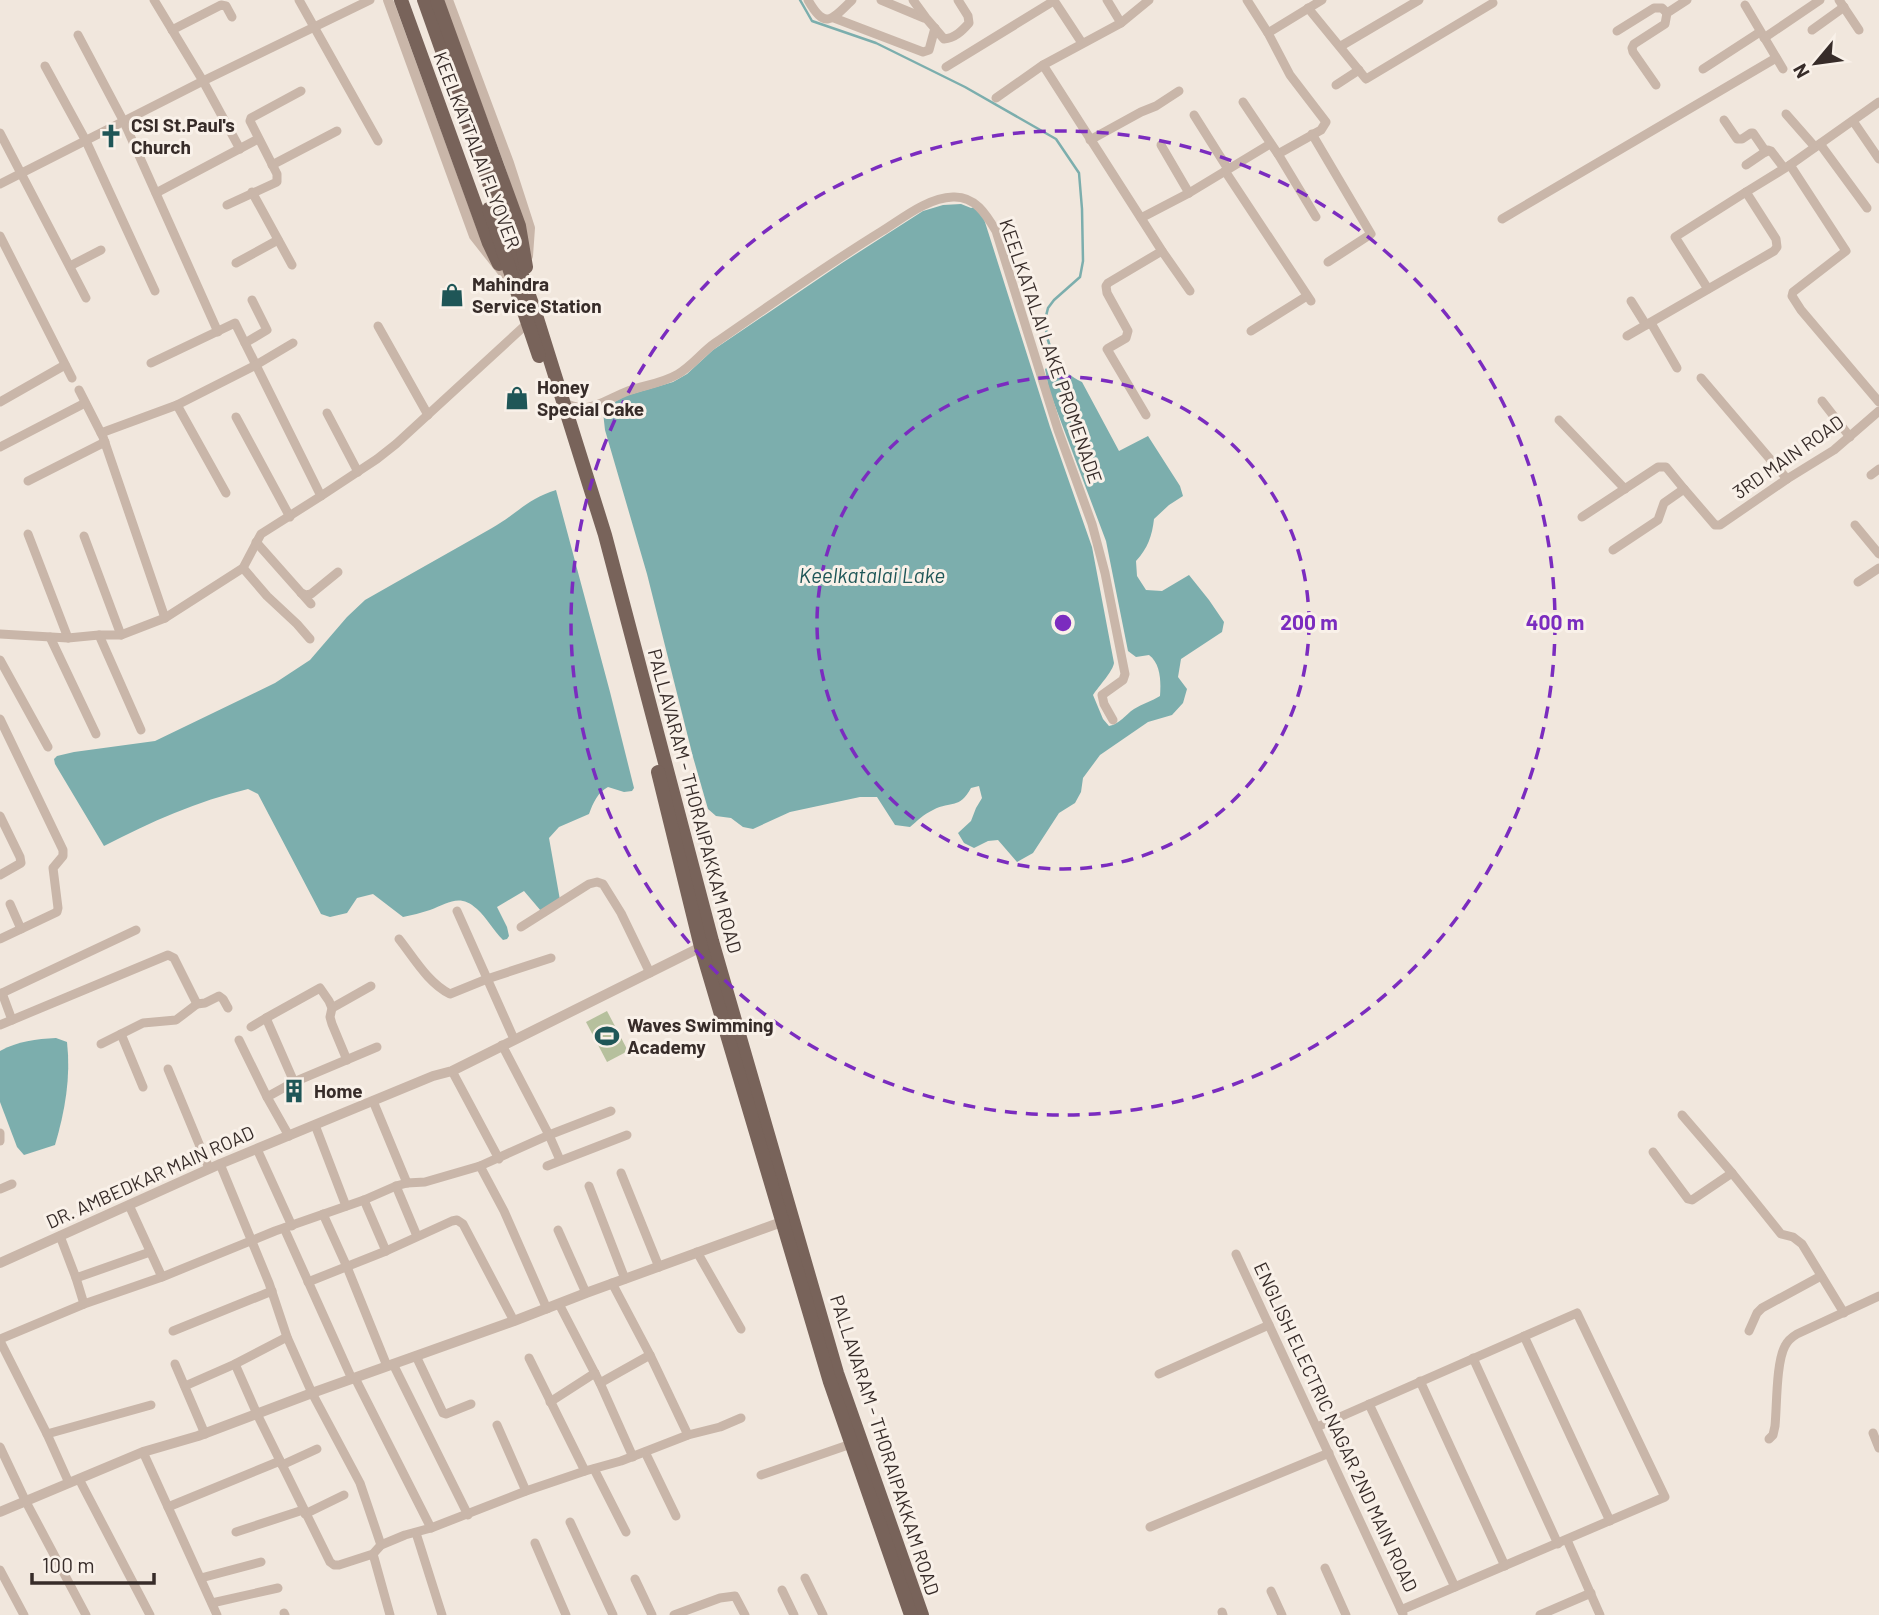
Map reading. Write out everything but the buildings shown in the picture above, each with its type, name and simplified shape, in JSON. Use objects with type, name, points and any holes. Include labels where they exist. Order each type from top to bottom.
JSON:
[{"type":"main road","name":"KEELKATTALAI FLYOVER","points":[[401,0],[489,243],[504,274],[530,314]]},
{"type":"main road","name":"PALLAVARAM - THORAIPAKKAM ROAD","points":[[415,0],[563,403],[578,461]]},
{"type":"main road","name":"PALLAVARAM - THORAIPAKKAM ROAD","points":[[425,0],[585,483],[701,947],[754,1132],[787,1219],[837,1373],[922,1615]]},
{"type":"main road","name":"KEELKATTALAI FLYOVER","points":[[436,0],[519,226],[527,271],[530,314]]},
{"type":"main road","name":"PALLAVARAM - THORAIPAKKAM ROAD","points":[[585,483],[605,535],[830,1382],[911,1615]]},
{"type":"street","points":[[154,0],[240,149]]},
{"type":"street","points":[[299,0],[378,141]]},
{"type":"street","points":[[0,184],[316,27],[357,3],[370,0]]},
{"type":"street","points":[[387,0],[474,236],[504,274]]},
{"type":"street","points":[[448,0],[509,163],[530,228],[527,271]]},
{"type":"street","points":[[808,0],[816,14],[822,18],[834,18],[923,52],[929,50],[935,28]]},
{"type":"street","points":[[834,18],[852,0]]},
{"type":"street","points":[[881,0],[926,19]]},
{"type":"street","points":[[913,0],[944,39],[961,32],[969,23],[968,16],[958,0]]},
{"type":"street","points":[[1107,0],[1121,23]]},
{"type":"street","points":[[996,98],[1043,65],[1121,23],[1149,0]]},
{"type":"street","points":[[1247,0],[1290,75],[1326,122],[1323,128],[1278,154]]},
{"type":"street","points":[[1268,33],[1322,0]]},
{"type":"street","points":[[1340,46],[1419,0]]},
{"type":"street","points":[[1657,85],[1632,48],[1665,24],[1667,13],[1687,0]]},
{"type":"street","points":[[1703,69],[1820,0]]},
{"type":"street","points":[[946,67],[1052,2],[1055,2],[1082,43]]},
{"type":"street","points":[[1308,8],[1366,79],[1493,3]]},
{"type":"street","points":[[1812,30],[1841,4],[1859,30]]},
{"type":"street","points":[[172,30],[221,5],[226,6],[232,17]]},
{"type":"street","points":[[1745,5],[1783,68]]},
{"type":"street","points":[[1617,31],[1654,8],[1662,8],[1667,13]]},
{"type":"street","points":[[78,35],[124,122],[218,332]]},
{"type":"street","points":[[1502,219],[1776,58]]},
{"type":"street","points":[[1043,65],[1190,291]]},
{"type":"street","points":[[45,66],[86,141],[155,291]]},
{"type":"street","points":[[1336,85],[1359,70]]},
{"type":"street","points":[[227,205],[277,182],[277,174],[250,123],[251,118],[301,91]]},
{"type":"street","points":[[1090,140],[1179,91]]},
{"type":"street","points":[[1708,289],[1675,237],[1787,167],[1879,102]]},
{"type":"street","points":[[1243,103],[1317,217]]},
{"type":"street","points":[[1786,114],[1817,146],[1867,208]]},
{"type":"street","points":[[1195,115],[1226,170],[1309,299],[1251,331]]},
{"type":"street","points":[[1724,120],[1737,139],[1751,133],[1766,152]]},
{"type":"street","points":[[1853,121],[1879,159]]},
{"type":"street","points":[[272,165],[337,131]]},
{"type":"street","points":[[0,133],[86,298]]},
{"type":"street","points":[[1312,134],[1371,234],[1328,262]]},
{"type":"street","points":[[156,193],[258,139]]},
{"type":"street","points":[[1141,218],[1189,193],[1270,144]]},
{"type":"street","points":[[1161,145],[1189,193]]},
{"type":"street","points":[[1746,165],[1771,151],[1787,167],[1843,245],[1846,251],[1793,292],[1792,296],[1879,402]]},
{"type":"street","points":[[253,192],[292,265]]},
{"type":"street","points":[[1627,336],[1774,251],[1777,247],[1776,239],[1746,192]]},
{"type":"street","name":"KEELKATALAI LAKE PROMENADE","points":[[563,403],[582,408],[592,407],[627,391],[674,376],[708,348],[837,260],[924,205],[942,198],[954,197],[976,203],[996,231],[1102,562],[1125,674],[1123,680],[1102,695],[1112,720]]},
{"type":"street","points":[[0,236],[72,379]]},
{"type":"street","points":[[236,263],[278,240]]},
{"type":"street","points":[[70,266],[101,250]]},
{"type":"street","points":[[1146,415],[1107,349],[1126,338],[1128,331],[1107,293],[1106,286],[1162,251]]},
{"type":"street","points":[[245,343],[267,330],[252,300]]},
{"type":"street","points":[[1631,301],[1677,368]]},
{"type":"street","points":[[0,635],[68,638],[121,635],[165,618],[243,568],[261,534],[358,472],[398,442],[530,314]]},
{"type":"street","points":[[151,363],[235,323],[321,496]]},
{"type":"street","points":[[378,326],[428,415]]},
{"type":"street","points":[[28,481],[103,437],[177,405],[293,344]]},
{"type":"street","points":[[0,402],[65,365]]},
{"type":"street","points":[[1701,378],[1787,479]]},
{"type":"street","points":[[79,390],[103,437],[165,618]]},
{"type":"street","points":[[1822,401],[1850,437]]},
{"type":"street","points":[[0,447],[85,403]]},
{"type":"street","points":[[177,405],[226,493]]},
{"type":"street","name":"3RD MAIN ROAD","points":[[1684,489],[1714,525],[1720,526],[1834,450],[1879,411]]},
{"type":"street","points":[[327,413],[358,472]]},
{"type":"street","points":[[236,417],[289,517]]},
{"type":"street","points":[[1559,420],[1625,489]]},
{"type":"street","points":[[1582,517],[1662,466],[1666,467],[1684,489],[1664,503],[1658,520],[1613,550]]},
{"type":"street","points":[[1871,475],[1879,469]]},
{"type":"street","points":[[1855,525],[1879,554]]},
{"type":"street","points":[[28,534],[68,638]]},
{"type":"street","points":[[84,536],[121,635]]},
{"type":"street","points":[[256,542],[311,604]]},
{"type":"street","points":[[243,568],[310,639]]},
{"type":"street","points":[[1858,582],[1879,568]]},
{"type":"street","points":[[301,593],[306,596],[311,594],[338,572]]},
{"type":"street","points":[[99,635],[141,730]]},
{"type":"street","points":[[50,637],[96,734]]},
{"type":"street","points":[[0,660],[48,747]]},
{"type":"street","points":[[0,719],[63,850],[63,856],[53,868],[57,912],[0,939]]},
{"type":"street","points":[[0,816],[4,831],[21,863],[0,875]]},
{"type":"street","points":[[521,927],[589,884],[603,884],[621,913],[650,972]]},
{"type":"street","points":[[10,905],[21,929]]},
{"type":"street","points":[[457,911],[514,1039]]},
{"type":"street","points":[[12,1020],[1,993],[136,930]]},
{"type":"street","points":[[400,939],[422,969],[442,990],[450,994],[551,958]]},
{"type":"street","name":"DR. AMBEDKAR MAIN ROAD","points":[[0,1263],[214,1166],[433,1076],[452,1071],[701,947]]},
{"type":"street","points":[[0,1025],[168,955],[174,958],[197,1004]]},
{"type":"street","points":[[332,1008],[372,986]]},
{"type":"street","points":[[251,1027],[317,988],[322,989],[332,1008],[332,1024],[347,1060]]},
{"type":"street","points":[[101,1044],[143,1023],[176,1020],[197,1004],[219,996],[228,1008]]},
{"type":"street","points":[[266,1018],[294,1082]]},
{"type":"street","points":[[121,1034],[143,1087]]},
{"type":"street","points":[[239,1040],[289,1136]]},
{"type":"street","points":[[502,1045],[549,1135],[559,1160]]},
{"type":"street","points":[[267,1097],[294,1082],[377,1047]]},
{"type":"street","points":[[169,1069],[251,1241],[287,1337],[312,1393],[360,1483],[381,1545]]},
{"type":"street","points":[[452,1071],[499,1159]]},
{"type":"street","points":[[373,1101],[407,1183]]},
{"type":"street","points":[[150,1615],[47,1434],[0,1340],[84,1304],[162,1277],[396,1186],[425,1182],[499,1159],[549,1135],[611,1111]]},
{"type":"street","points":[[1682,1115],[1781,1234],[1793,1237],[1802,1244],[1844,1313]]},
{"type":"street","points":[[315,1125],[346,1206]]},
{"type":"street","points":[[0,1133],[0,1141]]},
{"type":"street","points":[[547,1166],[627,1135]]},
{"type":"street","points":[[257,1149],[308,1282],[354,1379],[431,1528]]},
{"type":"street","points":[[1653,1152],[1692,1200],[1732,1173]]},
{"type":"street","points":[[480,1166],[504,1211],[547,1309]]},
{"type":"street","points":[[621,1173],[659,1267]]},
{"type":"street","points":[[0,1189],[12,1184]]},
{"type":"street","points":[[396,1186],[417,1236]]},
{"type":"street","points":[[589,1186],[625,1279]]},
{"type":"street","points":[[364,1200],[386,1251]]},
{"type":"street","points":[[129,1205],[162,1277]]},
{"type":"street","points":[[323,1214],[390,1366],[468,1515]]},
{"type":"street","points":[[0,1512],[143,1452],[205,1434],[787,1219]]},
{"type":"street","points":[[308,1282],[457,1220],[463,1224],[514,1321]]},
{"type":"street","points":[[558,1230],[586,1293]]},
{"type":"street","points":[[60,1236],[84,1304]]},
{"type":"street","points":[[76,1278],[150,1252]]},
{"type":"street","points":[[697,1252],[741,1329]]},
{"type":"street","name":"ENGLISH ELECTRIC NAGAR 2ND MAIN ROAD","points":[[1237,1254],[1403,1613]]},
{"type":"street","points":[[1749,1331],[1762,1308],[1821,1276]]},
{"type":"street","points":[[612,1283],[688,1435]]},
{"type":"street","points":[[173,1331],[271,1291]]},
{"type":"street","points":[[1769,1439],[1775,1426],[1780,1363],[1788,1340],[1879,1296]]},
{"type":"street","points":[[559,1304],[600,1383],[633,1457]]},
{"type":"street","points":[[1317,1427],[1577,1313],[1665,1497],[1455,1587],[1403,1613]]},
{"type":"street","points":[[1159,1374],[1269,1325]]},
{"type":"street","points":[[1524,1336],[1610,1521]]},
{"type":"street","points":[[185,1386],[287,1337]]},
{"type":"street","points":[[600,1383],[650,1355]]},
{"type":"street","points":[[416,1356],[443,1413],[471,1404]]},
{"type":"street","points":[[529,1358],[550,1402],[626,1532]]},
{"type":"street","points":[[1473,1358],[1600,1615]]},
{"type":"street","points":[[176,1364],[205,1434]]},
{"type":"street","points":[[235,1364],[323,1551],[334,1565],[373,1553],[381,1545],[404,1535],[431,1528],[526,1492],[741,1418]]},
{"type":"street","points":[[550,1402],[595,1373]]},
{"type":"street","points":[[1420,1381],[1505,1566]]},
{"type":"street","points":[[1369,1404],[1455,1587]]},
{"type":"street","points":[[47,1434],[151,1405]]},
{"type":"street","points":[[498,1425],[526,1492]]},
{"type":"street","points":[[1873,1433],[1879,1448]]},
{"type":"street","points":[[761,1475],[851,1444]]},
{"type":"street","points":[[0,1447],[86,1615]]},
{"type":"street","points":[[168,1507],[317,1449]]},
{"type":"street","points":[[143,1452],[217,1615]]},
{"type":"street","points":[[645,1452],[676,1516]]},
{"type":"street","points":[[1150,1527],[1329,1454]]},
{"type":"street","points":[[236,1532],[304,1512],[344,1496]]},
{"type":"street","points":[[570,1522],[612,1615]]},
{"type":"street","points":[[416,1533],[442,1615]]},
{"type":"street","points":[[534,1543],[566,1615]]},
{"type":"street","points":[[373,1553],[390,1615]]},
{"type":"street","points":[[201,1578],[261,1562]]},
{"type":"street","points":[[1325,1568],[1346,1615]]},
{"type":"street","points":[[0,1570],[24,1615]]},
{"type":"street","points":[[805,1578],[823,1615]]},
{"type":"street","points":[[635,1579],[652,1615]]},
{"type":"street","points":[[212,1603],[278,1588]]},
{"type":"street","points":[[782,1590],[793,1615]]},
{"type":"street","points":[[1271,1591],[1282,1615]]},
{"type":"street","points":[[1540,1615],[1591,1593]]},
{"type":"street","points":[[674,1615],[720,1598],[734,1596],[745,1615]]},
{"type":"green space","name":"Waves Swimming Academy","points":[[607,1011],[628,1051],[607,1062],[586,1022]]},
{"type":"water","name":"Keelkatalai Lake","points":[[961,204],[975,207],[984,219],[1050,427],[1092,547],[1114,663],[1093,695],[1103,719],[1109,726],[1113,725],[1134,709],[1160,696],[1159,674],[1156,663],[1149,655],[1136,657],[1128,651],[1106,541],[1049,390],[1045,369],[1051,365],[1055,366],[1082,382],[1119,451],[1148,436],[1180,486],[1183,496],[1154,519],[1149,542],[1136,561],[1137,576],[1146,590],[1162,591],[1189,575],[1224,622],[1222,632],[1181,659],[1178,677],[1187,689],[1183,703],[1172,715],[1148,722],[1100,755],[1083,778],[1081,792],[1075,803],[1059,813],[1033,853],[1017,862],[998,840],[988,841],[974,848],[964,843],[958,833],[971,821],[982,798],[979,786],[971,788],[959,802],[930,812],[910,827],[895,825],[877,797],[860,797],[790,812],[753,829],[743,827],[731,818],[716,816],[708,809],[647,574],[605,430],[603,412],[609,405],[625,396],[673,382],[687,374],[713,350],[923,211],[943,205]]},
{"type":"water","points":[[556,490],[634,788],[624,792],[608,787],[604,789],[589,814],[559,827],[549,838],[560,900],[541,911],[524,891],[497,907],[509,936],[503,940],[477,909],[459,900],[403,917],[373,894],[357,898],[347,913],[330,917],[321,914],[258,794],[248,789],[174,813],[104,846],[55,764],[54,759],[57,756],[155,741],[275,683],[310,660],[365,600],[492,528],[537,498]]},
{"type":"water","points":[[56,1038],[67,1042],[68,1055],[66,1094],[59,1132],[55,1145],[24,1155],[17,1147],[0,1102],[0,1051],[27,1041]]},
{"type":"waterway","points":[[800,0],[812,21],[876,43],[965,87],[1056,139],[1079,173],[1083,261],[1080,277],[1054,300],[1048,308],[1045,320],[1047,337],[1059,368]]},
{"type":"place","name":"CSI St.Paul's Church","points":[[111,136]]},
{"type":"place","name":"Mahindra Service Station","points":[[452,295]]},
{"type":"place","name":"Honey Special Cake","points":[[517,398]]},
{"type":"place","name":"Waves Swimming Academy","points":[[607,1036]]},
{"type":"place","name":"Home","points":[[294,1091]]}]
